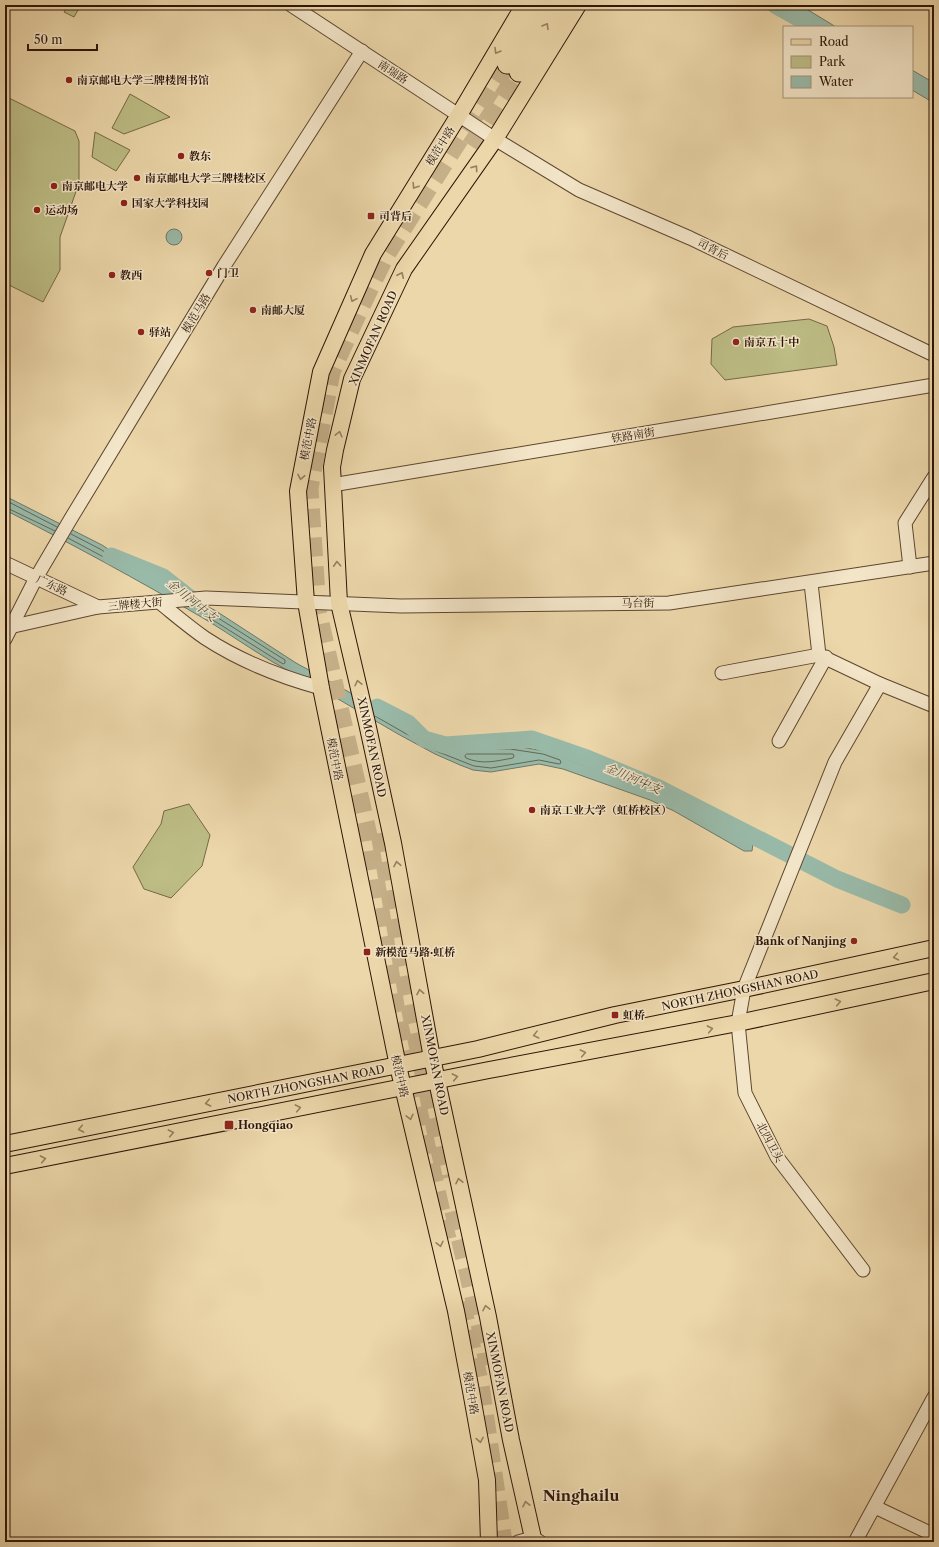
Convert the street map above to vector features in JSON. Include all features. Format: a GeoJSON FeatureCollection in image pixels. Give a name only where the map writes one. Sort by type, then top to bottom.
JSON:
{"type":"FeatureCollection","features":[{"type":"Feature","properties":{"kind":"highway"},"geometry":{"type":"LineString","coordinates":[[542,5],[513,68],[559,5]]}},
{"type":"Feature","properties":{"kind":"main road","name":"XINMOFAN ROAD"},"geometry":{"type":"LineString","coordinates":[[531,1541],[488,1317],[432,1058],[393,843],[339,603],[332,467],[352,379],[404,269],[495,139],[578,5]]}},
{"type":"Feature","properties":{"kind":"main road","name":"模范中路"},"geometry":{"type":"LineString","coordinates":[[489,1542],[487,1480],[456,1311],[398,1066],[321,688],[306,602],[298,490],[321,372],[373,254],[521,11]]}},
{"type":"Feature","properties":{"kind":"main road","name":"NORTH ZHONGSHAN ROAD"},"geometry":{"type":"LineString","coordinates":[[5,1144],[398,1066],[478,1049],[616,1015],[934,948]]}},
{"type":"Feature","properties":{"kind":"main road","name":"NORTH ZHONGSHAN ROAD"},"geometry":{"type":"LineString","coordinates":[[5,1166],[403,1087],[738,1023],[934,981]]}},
{"type":"Feature","properties":{"kind":"street","name":"南瑞路"},"geometry":{"type":"LineString","coordinates":[[291,5],[495,139]]}},
{"type":"Feature","properties":{"kind":"street","name":"模范马路"},"geometry":{"type":"LineString","coordinates":[[5,638],[8,627],[70,520],[224,266],[362,51]]}},
{"type":"Feature","properties":{"kind":"street","name":"司背后"},"geometry":{"type":"LineString","coordinates":[[495,139],[579,190],[690,238],[934,355]]}},
{"type":"Feature","properties":{"kind":"street","name":"铁路南街"},"geometry":{"type":"LineString","coordinates":[[332,485],[934,385]]}},
{"type":"Feature","properties":{"kind":"street"},"geometry":{"type":"LineString","coordinates":[[910,567],[905,523],[934,477]]}},
{"type":"Feature","properties":{"kind":"street","name":"广东路"},"geometry":{"type":"LineString","coordinates":[[5,563],[98,607]]}},
{"type":"Feature","properties":{"kind":"street","name":"马台街"},"geometry":{"type":"LineString","coordinates":[[339,603],[401,606],[669,603],[811,583],[934,563]]}},
{"type":"Feature","properties":{"kind":"street"},"geometry":{"type":"LineString","coordinates":[[780,741],[823,656],[811,583]]}},
{"type":"Feature","properties":{"kind":"street","name":"三牌楼大街"},"geometry":{"type":"LineString","coordinates":[[8,627],[98,607],[206,598],[339,603]]}},
{"type":"Feature","properties":{"kind":"street"},"geometry":{"type":"LineString","coordinates":[[158,602],[206,638],[236,656],[292,680],[321,688]]}},
{"type":"Feature","properties":{"kind":"street"},"geometry":{"type":"LineString","coordinates":[[722,674],[823,656],[880,684],[934,706]]}},
{"type":"Feature","properties":{"kind":"street","name":"北四卫头"},"geometry":{"type":"LineString","coordinates":[[863,1270],[776,1157],[745,1093],[738,1023],[744,989],[835,762],[880,684]]}},
{"type":"Feature","properties":{"kind":"street"},"geometry":{"type":"LineString","coordinates":[[855,1542],[934,1397]]}},
{"type":"Feature","properties":{"kind":"street"},"geometry":{"type":"LineString","coordinates":[[875,1507],[934,1535]]}},
{"type":"Feature","properties":{"kind":"green space"},"geometry":{"type":"Polygon","coordinates":[[[63,5],[81,5],[74,17],[64,12],[67,7],[63,5]]]}},
{"type":"Feature","properties":{"kind":"green space"},"geometry":{"type":"Polygon","coordinates":[[[130,94],[170,117],[124,134],[112,128],[130,94]]]}},
{"type":"Feature","properties":{"kind":"green space","name":"运动场"},"geometry":{"type":"Polygon","coordinates":[[[5,96],[75,131],[79,141],[79,183],[60,237],[60,270],[43,302],[5,283],[5,96]]]}},
{"type":"Feature","properties":{"kind":"green space"},"geometry":{"type":"Polygon","coordinates":[[[95,132],[130,150],[116,171],[92,157],[95,132]]]}},
{"type":"Feature","properties":{"kind":"green space"},"geometry":{"type":"Polygon","coordinates":[[[809,319],[827,326],[834,347],[837,365],[725,380],[711,364],[712,339],[733,327],[809,319]]]}},
{"type":"Feature","properties":{"kind":"green space"},"geometry":{"type":"Polygon","coordinates":[[[189,804],[210,835],[202,866],[171,898],[144,889],[133,867],[161,824],[164,811],[189,804]]]}},
{"type":"Feature","properties":{"kind":"water"},"geometry":{"type":"Polygon","coordinates":[[[777,5],[800,5],[834,26],[810,26],[777,5]]]}},
{"type":"Feature","properties":{"kind":"water"},"geometry":{"type":"Polygon","coordinates":[[[913,71],[934,83],[934,103],[913,91],[913,71]]]}},
{"type":"Feature","properties":{"kind":"water"},"geometry":{"type":"Polygon","coordinates":[[[171,229],[177,229],[182,234],[180,243],[177,245],[171,245],[166,240],[166,234],[171,229]]]}},
{"type":"Feature","properties":{"kind":"water"},"geometry":{"type":"Polygon","coordinates":[[[5,496],[102,545],[127,562],[216,611],[296,663],[433,738],[465,745],[510,745],[544,751],[643,786],[721,824],[753,843],[752,851],[744,851],[674,811],[650,800],[563,769],[539,764],[491,772],[473,770],[435,754],[273,662],[203,618],[154,590],[5,510],[5,496]]]}},
{"type":"Feature","properties":{"kind":"waterway"},"geometry":{"type":"LineString","coordinates":[[775,5],[812,26]]}},
{"type":"Feature","properties":{"kind":"waterway","name":"金川河中支"},"geometry":{"type":"LineString","coordinates":[[111,556],[163,577],[200,606]]}},
{"type":"Feature","properties":{"kind":"waterway","name":"金川河中支"},"geometry":{"type":"LineString","coordinates":[[377,707],[408,723],[424,739],[445,745],[532,739],[587,758],[659,788],[837,879],[902,905]]}},
{"type":"Feature","properties":{"kind":"tunnel"},"geometry":{"type":"LineString","coordinates":[[447,1239],[396,1012],[369,840],[317,610],[309,488],[331,372],[359,310],[385,256],[507,64]]}},
{"type":"Feature","properties":{"kind":"tunnel"},"geometry":{"type":"LineString","coordinates":[[471,146],[519,72]]}},
{"type":"Feature","properties":{"kind":"tunnel"},"geometry":{"type":"LineString","coordinates":[[380,833],[407,992],[446,1178]]}},
{"type":"Feature","properties":{"kind":"tunnel"},"geometry":{"type":"LineString","coordinates":[[454,1211],[485,1345],[488,1365]]}},
{"type":"Feature","properties":{"kind":"tunnel"},"geometry":{"type":"LineString","coordinates":[[461,1302],[480,1385],[503,1542]]}},
{"type":"Feature","properties":{"kind":"place","name":"南京邮电大学三牌楼图书馆"},"geometry":{"type":"Point","coordinates":[69,80]}},
{"type":"Feature","properties":{"kind":"place","name":"教东"},"geometry":{"type":"Point","coordinates":[181,156]}},
{"type":"Feature","properties":{"kind":"place","name":"南京邮电大学三牌楼校区"},"geometry":{"type":"Point","coordinates":[137,178]}},
{"type":"Feature","properties":{"kind":"place","name":"南京邮电大学"},"geometry":{"type":"Point","coordinates":[54,186]}},
{"type":"Feature","properties":{"kind":"place","name":"国家大学科技园"},"geometry":{"type":"Point","coordinates":[124,203]}},
{"type":"Feature","properties":{"kind":"place","name":"运动场"},"geometry":{"type":"Point","coordinates":[37,210]}},
{"type":"Feature","properties":{"kind":"place","name":"司背后"},"geometry":{"type":"Point","coordinates":[371,216]}},
{"type":"Feature","properties":{"kind":"place","name":"门卫"},"geometry":{"type":"Point","coordinates":[209,273]}},
{"type":"Feature","properties":{"kind":"place","name":"教西"},"geometry":{"type":"Point","coordinates":[112,275]}},
{"type":"Feature","properties":{"kind":"place","name":"南邮大厦"},"geometry":{"type":"Point","coordinates":[253,310]}},
{"type":"Feature","properties":{"kind":"place","name":"驿站"},"geometry":{"type":"Point","coordinates":[141,332]}},
{"type":"Feature","properties":{"kind":"place","name":"南京五十中"},"geometry":{"type":"Point","coordinates":[736,342]}},
{"type":"Feature","properties":{"kind":"place","name":"南京工业大学（虹桥校区）"},"geometry":{"type":"Point","coordinates":[532,810]}},
{"type":"Feature","properties":{"kind":"place","name":"Bank of Nanjing"},"geometry":{"type":"Point","coordinates":[854,941]}},
{"type":"Feature","properties":{"kind":"place","name":"新模范马路·虹桥"},"geometry":{"type":"Point","coordinates":[367,952]}},
{"type":"Feature","properties":{"kind":"place","name":"虹桥"},"geometry":{"type":"Point","coordinates":[615,1015]}},
{"type":"Feature","properties":{"kind":"place","name":"Hongqiao"},"geometry":{"type":"Point","coordinates":[229,1125]}},
{"type":"Feature","properties":{"kind":"district","name":"Ninghailu"},"geometry":{"type":"Point","coordinates":[581,1495]}}]}
